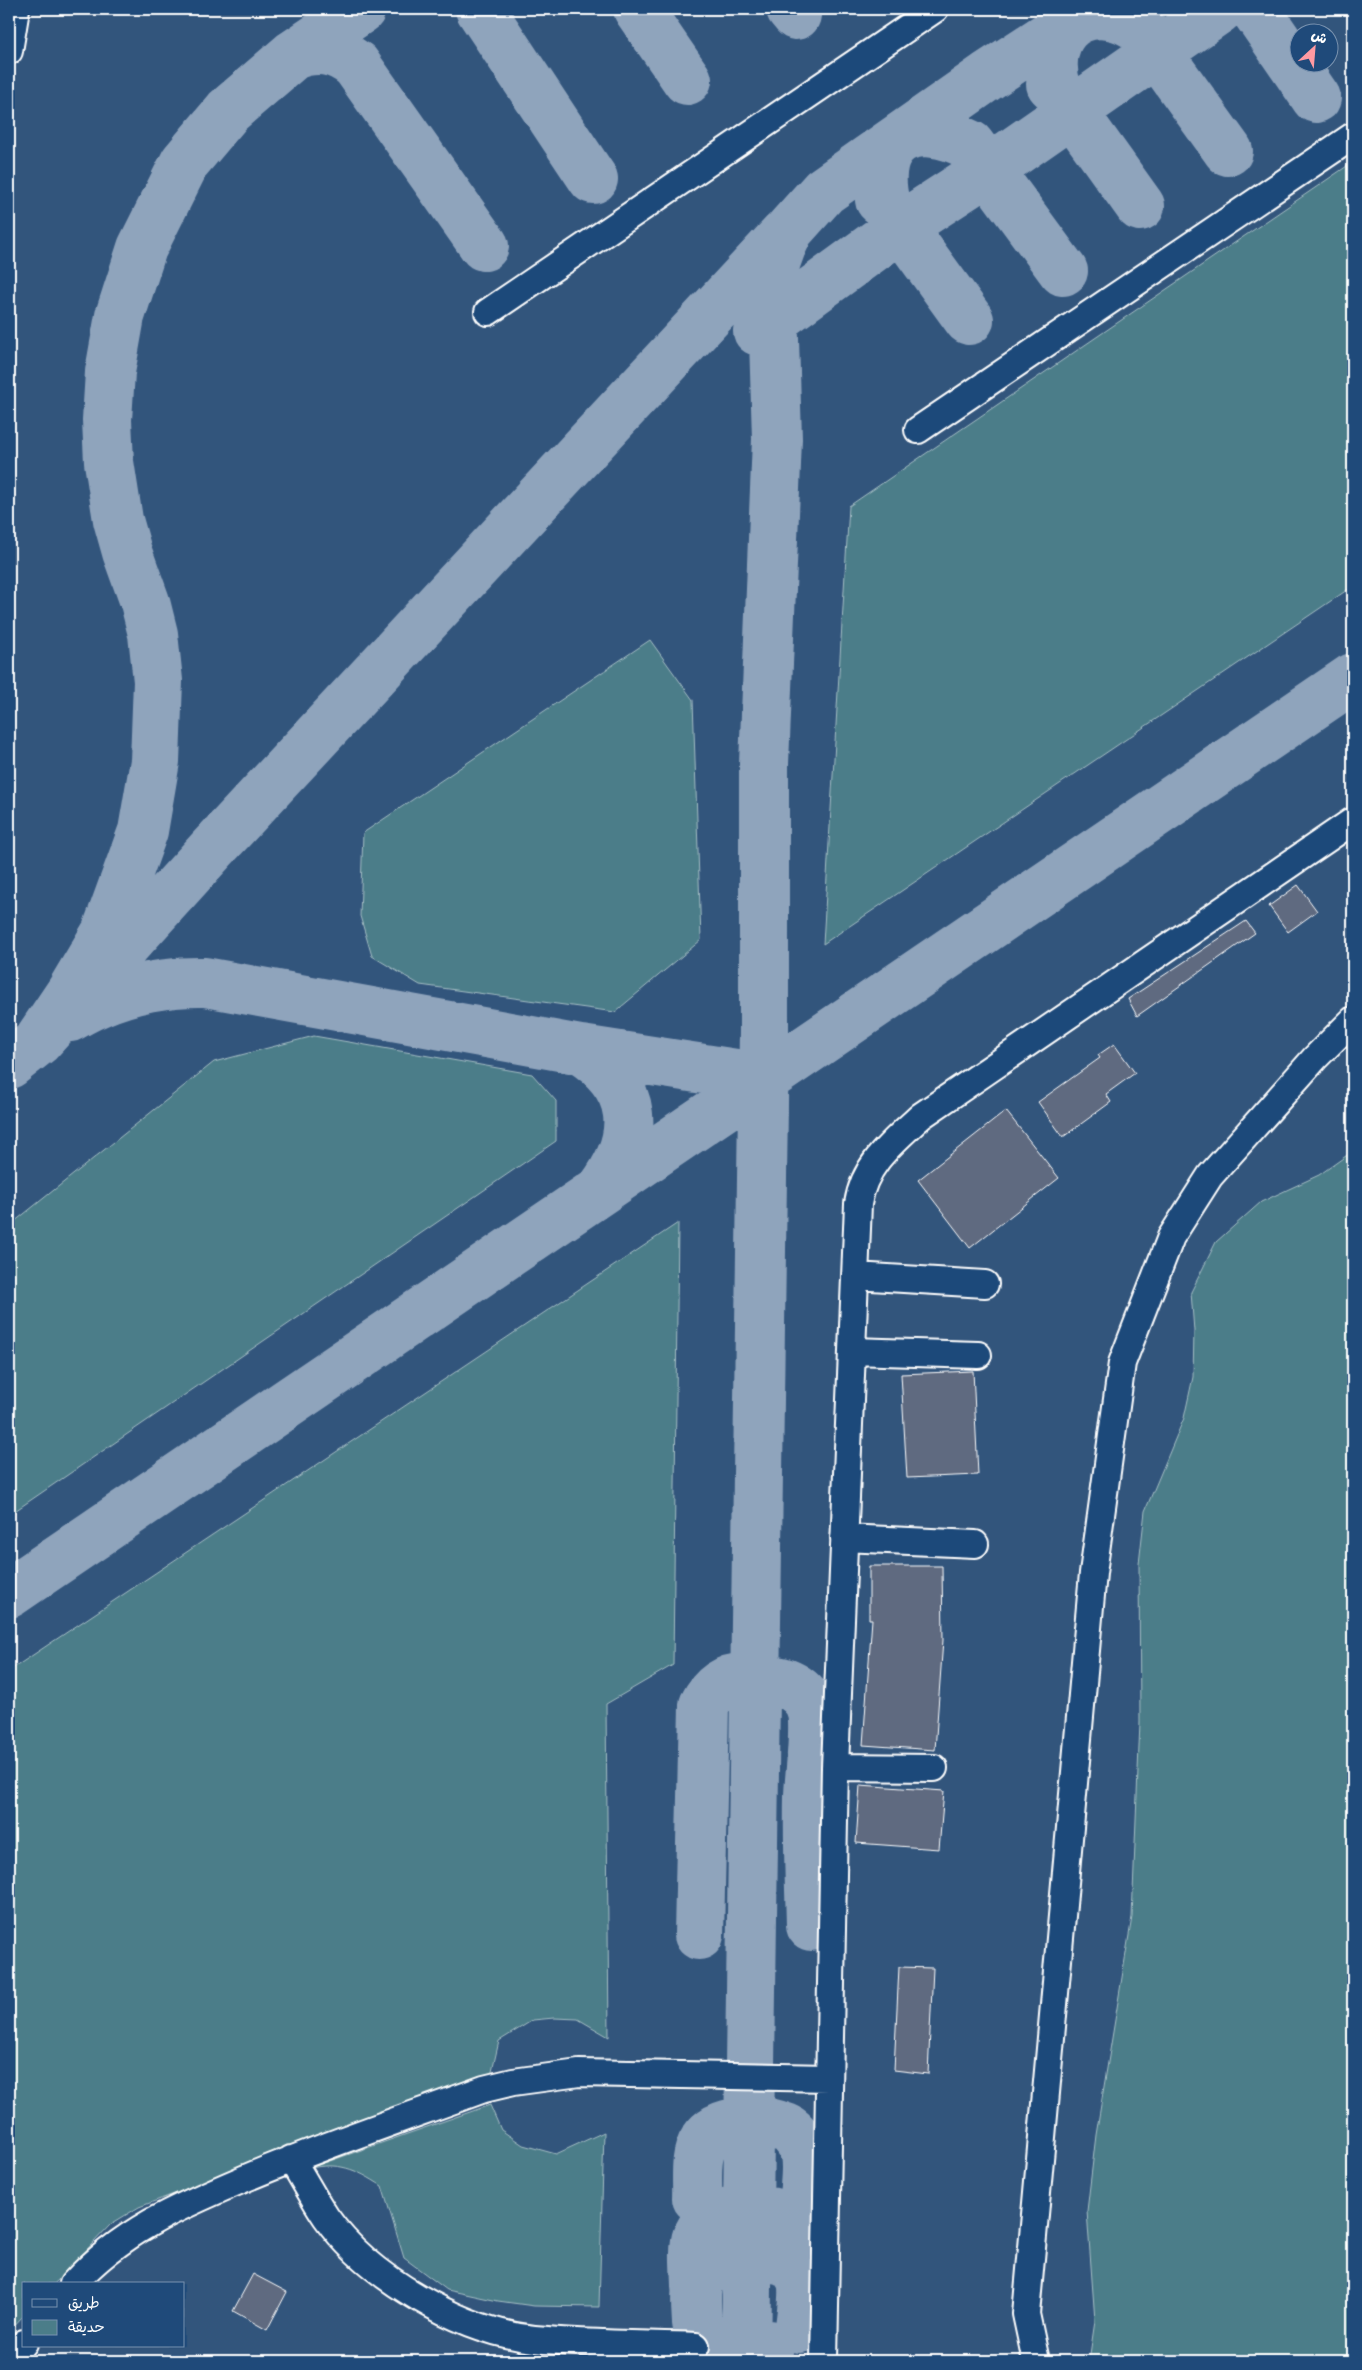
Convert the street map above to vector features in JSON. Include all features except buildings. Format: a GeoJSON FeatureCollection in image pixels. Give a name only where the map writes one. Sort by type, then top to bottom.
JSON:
{"type":"FeatureCollection","features":[{"type":"Feature","properties":{"kind":"lane"},"geometry":{"type":"LineString","coordinates":[[488,312],[935,9]]}},
{"type":"Feature","properties":{"kind":"lane"},"geometry":{"type":"LineString","coordinates":[[918,430],[1353,136]]}},
{"type":"Feature","properties":{"kind":"lane"},"geometry":{"type":"LineString","coordinates":[[824,2361],[835,1767],[858,1204],[865,1176],[882,1152],[921,1116],[1353,821]]}},
{"type":"Feature","properties":{"kind":"lane"},"geometry":{"type":"LineString","coordinates":[[1036,2361],[1026,2314],[1093,1573],[1122,1363],[1171,1237],[1210,1176],[1315,1058],[1353,1020]]}},
{"type":"Feature","properties":{"kind":"lane"},"geometry":{"type":"LineString","coordinates":[[855,1276],[985,1284]]}},
{"type":"Feature","properties":{"kind":"lane"},"geometry":{"type":"LineString","coordinates":[[852,1351],[978,1355]]}},
{"type":"Feature","properties":{"kind":"lane"},"geometry":{"type":"LineString","coordinates":[[844,1538],[975,1544]]}},
{"type":"Feature","properties":{"kind":"lane"},"geometry":{"type":"LineString","coordinates":[[835,1767],[934,1768]]}},
{"type":"Feature","properties":{"kind":"lane"},"geometry":{"type":"LineString","coordinates":[[75,2282],[88,2267],[116,2243],[147,2223],[180,2206],[291,2159],[484,2089],[546,2076],[579,2073],[828,2078]]}},
{"type":"Feature","properties":{"kind":"lane"},"geometry":{"type":"LineString","coordinates":[[291,2159],[327,2218],[345,2239],[385,2276],[439,2308],[469,2322],[532,2339],[696,2346]]}},
{"type":"Feature","properties":{"kind":"lane"},"geometry":{"type":"LineString","coordinates":[[9,2361],[22,2345]]}},
{"type":"Feature","properties":{"kind":"shaded area"},"geometry":{"type":"Polygon","coordinates":[[[9,9],[1353,9],[1353,2361],[9,2361],[9,9]]]}},
{"type":"Feature","properties":{"kind":"green space"},"geometry":{"type":"Polygon","coordinates":[[[1353,162],[1353,586],[823,944],[849,506],[1353,162]]]}},
{"type":"Feature","properties":{"kind":"green space"},"geometry":{"type":"Polygon","coordinates":[[[650,640],[693,700],[701,940],[615,1012],[420,985],[372,956],[360,916],[363,833],[650,640]]]}},
{"type":"Feature","properties":{"kind":"green space"},"geometry":{"type":"Polygon","coordinates":[[[314,1036],[532,1074],[556,1101],[556,1141],[9,1515],[9,1226],[214,1062],[314,1036]]]}},
{"type":"Feature","properties":{"kind":"green space"},"geometry":{"type":"Polygon","coordinates":[[[1353,1151],[1353,2361],[1089,2361],[1095,2321],[1087,2211],[1096,2135],[1132,1917],[1140,1722],[1139,1564],[1145,1511],[1184,1418],[1193,1377],[1194,1331],[1191,1292],[1216,1242],[1261,1202],[1319,1175],[1353,1151]]]}},
{"type":"Feature","properties":{"kind":"green space"},"geometry":{"type":"Polygon","coordinates":[[[678,1223],[673,1665],[606,1704],[609,2037],[578,2019],[554,2018],[533,2020],[499,2041],[491,2076],[139,2207],[111,2224],[56,2282],[22,2282],[22,2317],[9,2331],[9,1671],[678,1223]]]}},
{"type":"Feature","properties":{"kind":"green space"},"geometry":{"type":"Polygon","coordinates":[[[490,2105],[501,2130],[523,2145],[556,2154],[604,2132],[599,2307],[534,2306],[498,2301],[447,2290],[404,2258],[382,2186],[364,2175],[346,2168],[328,2166],[307,2169],[490,2105]]]}},
{"type":"Feature","properties":{"kind":"taxiway"},"geometry":{"type":"LineString","coordinates":[[38,1041],[71,992],[106,933],[143,831],[155,761],[158,681],[153,634],[145,602],[118,520],[109,462],[107,420],[110,372],[120,316],[142,248],[185,162],[228,111],[293,55],[361,9]]}},
{"type":"Feature","properties":{"kind":"taxiway"},"geometry":{"type":"LineString","coordinates":[[480,9],[593,179]]}},
{"type":"Feature","properties":{"kind":"taxiway"},"geometry":{"type":"LineString","coordinates":[[638,9],[687,80]]}},
{"type":"Feature","properties":{"kind":"taxiway"},"geometry":{"type":"LineString","coordinates":[[791,9],[796,15]]}},
{"type":"Feature","properties":{"kind":"taxiway"},"geometry":{"type":"LineString","coordinates":[[746,2361],[764,1030],[764,764],[777,439],[772,272],[789,230],[824,191],[988,76],[1090,9]]}},
{"type":"Feature","properties":{"kind":"taxiway"},"geometry":{"type":"LineString","coordinates":[[758,331],[902,226],[988,170],[1219,9]]}},
{"type":"Feature","properties":{"kind":"taxiway"},"geometry":{"type":"LineString","coordinates":[[1255,9],[1316,98]]}},
{"type":"Feature","properties":{"kind":"taxiway"},"geometry":{"type":"LineString","coordinates":[[1057,90],[1053,72],[1053,56],[1057,41],[1065,29],[1076,20],[1089,15],[1106,15],[1124,19],[1139,27],[1146,34],[1156,51],[1228,151]]}},
{"type":"Feature","properties":{"kind":"taxiway"},"geometry":{"type":"LineString","coordinates":[[293,55],[318,50],[333,52],[356,65],[484,246]]}},
{"type":"Feature","properties":{"kind":"taxiway"},"geometry":{"type":"LineString","coordinates":[[1051,84],[1140,206]]}},
{"type":"Feature","properties":{"kind":"taxiway"},"geometry":{"type":"LineString","coordinates":[[885,204],[882,181],[884,162],[890,148],[901,138],[914,133],[950,136],[970,145],[1063,271]]}},
{"type":"Feature","properties":{"kind":"taxiway"},"geometry":{"type":"LineString","coordinates":[[880,200],[885,204],[969,320]]}},
{"type":"Feature","properties":{"kind":"taxiway"},"geometry":{"type":"LineString","coordinates":[[9,1064],[38,1041],[213,848],[784,235]]}},
{"type":"Feature","properties":{"kind":"taxiway"},"geometry":{"type":"LineString","coordinates":[[9,1593],[1353,678]]}},
{"type":"Feature","properties":{"kind":"taxiway"},"geometry":{"type":"LineString","coordinates":[[70,1017],[102,1001],[135,990],[152,986],[205,982],[581,1050],[762,1078]]}},
{"type":"Feature","properties":{"kind":"taxiway"},"geometry":{"type":"LineString","coordinates":[[581,1050],[600,1064],[614,1080],[623,1096],[628,1114],[628,1131],[623,1150],[615,1169],[602,1189]]}},
{"type":"Feature","properties":{"kind":"taxiway"},"geometry":{"type":"LineString","coordinates":[[699,1935],[704,1705],[711,1693],[720,1685],[738,1678],[771,1680],[787,1684],[801,1693],[811,1708],[813,1732],[809,1787],[811,1926]]}},
{"type":"Feature","properties":{"kind":"taxiway"},"geometry":{"type":"LineString","coordinates":[[697,2198],[697,2169],[699,2154],[704,2141],[711,2133],[720,2128],[742,2122],[766,2123],[786,2128],[799,2140],[806,2162],[804,2198]]}},
{"type":"Feature","properties":{"kind":"taxiway"},"geometry":{"type":"LineString","coordinates":[[696,2287],[695,2254],[697,2237],[707,2221],[728,2212],[742,2210],[770,2212],[783,2216],[793,2222],[800,2230],[804,2248],[802,2280]]}},
{"type":"Feature","properties":{"kind":"taxiway"},"geometry":{"type":"LineString","coordinates":[[697,2323],[696,2291],[705,2268],[718,2258],[750,2255],[783,2260],[790,2263],[796,2270],[801,2278],[803,2288],[800,2328]]}},
{"type":"Feature","properties":{"kind":"taxiway"},"geometry":{"type":"LineString","coordinates":[[703,2361],[709,2354],[724,2346],[733,2344],[770,2345]]}}]}
